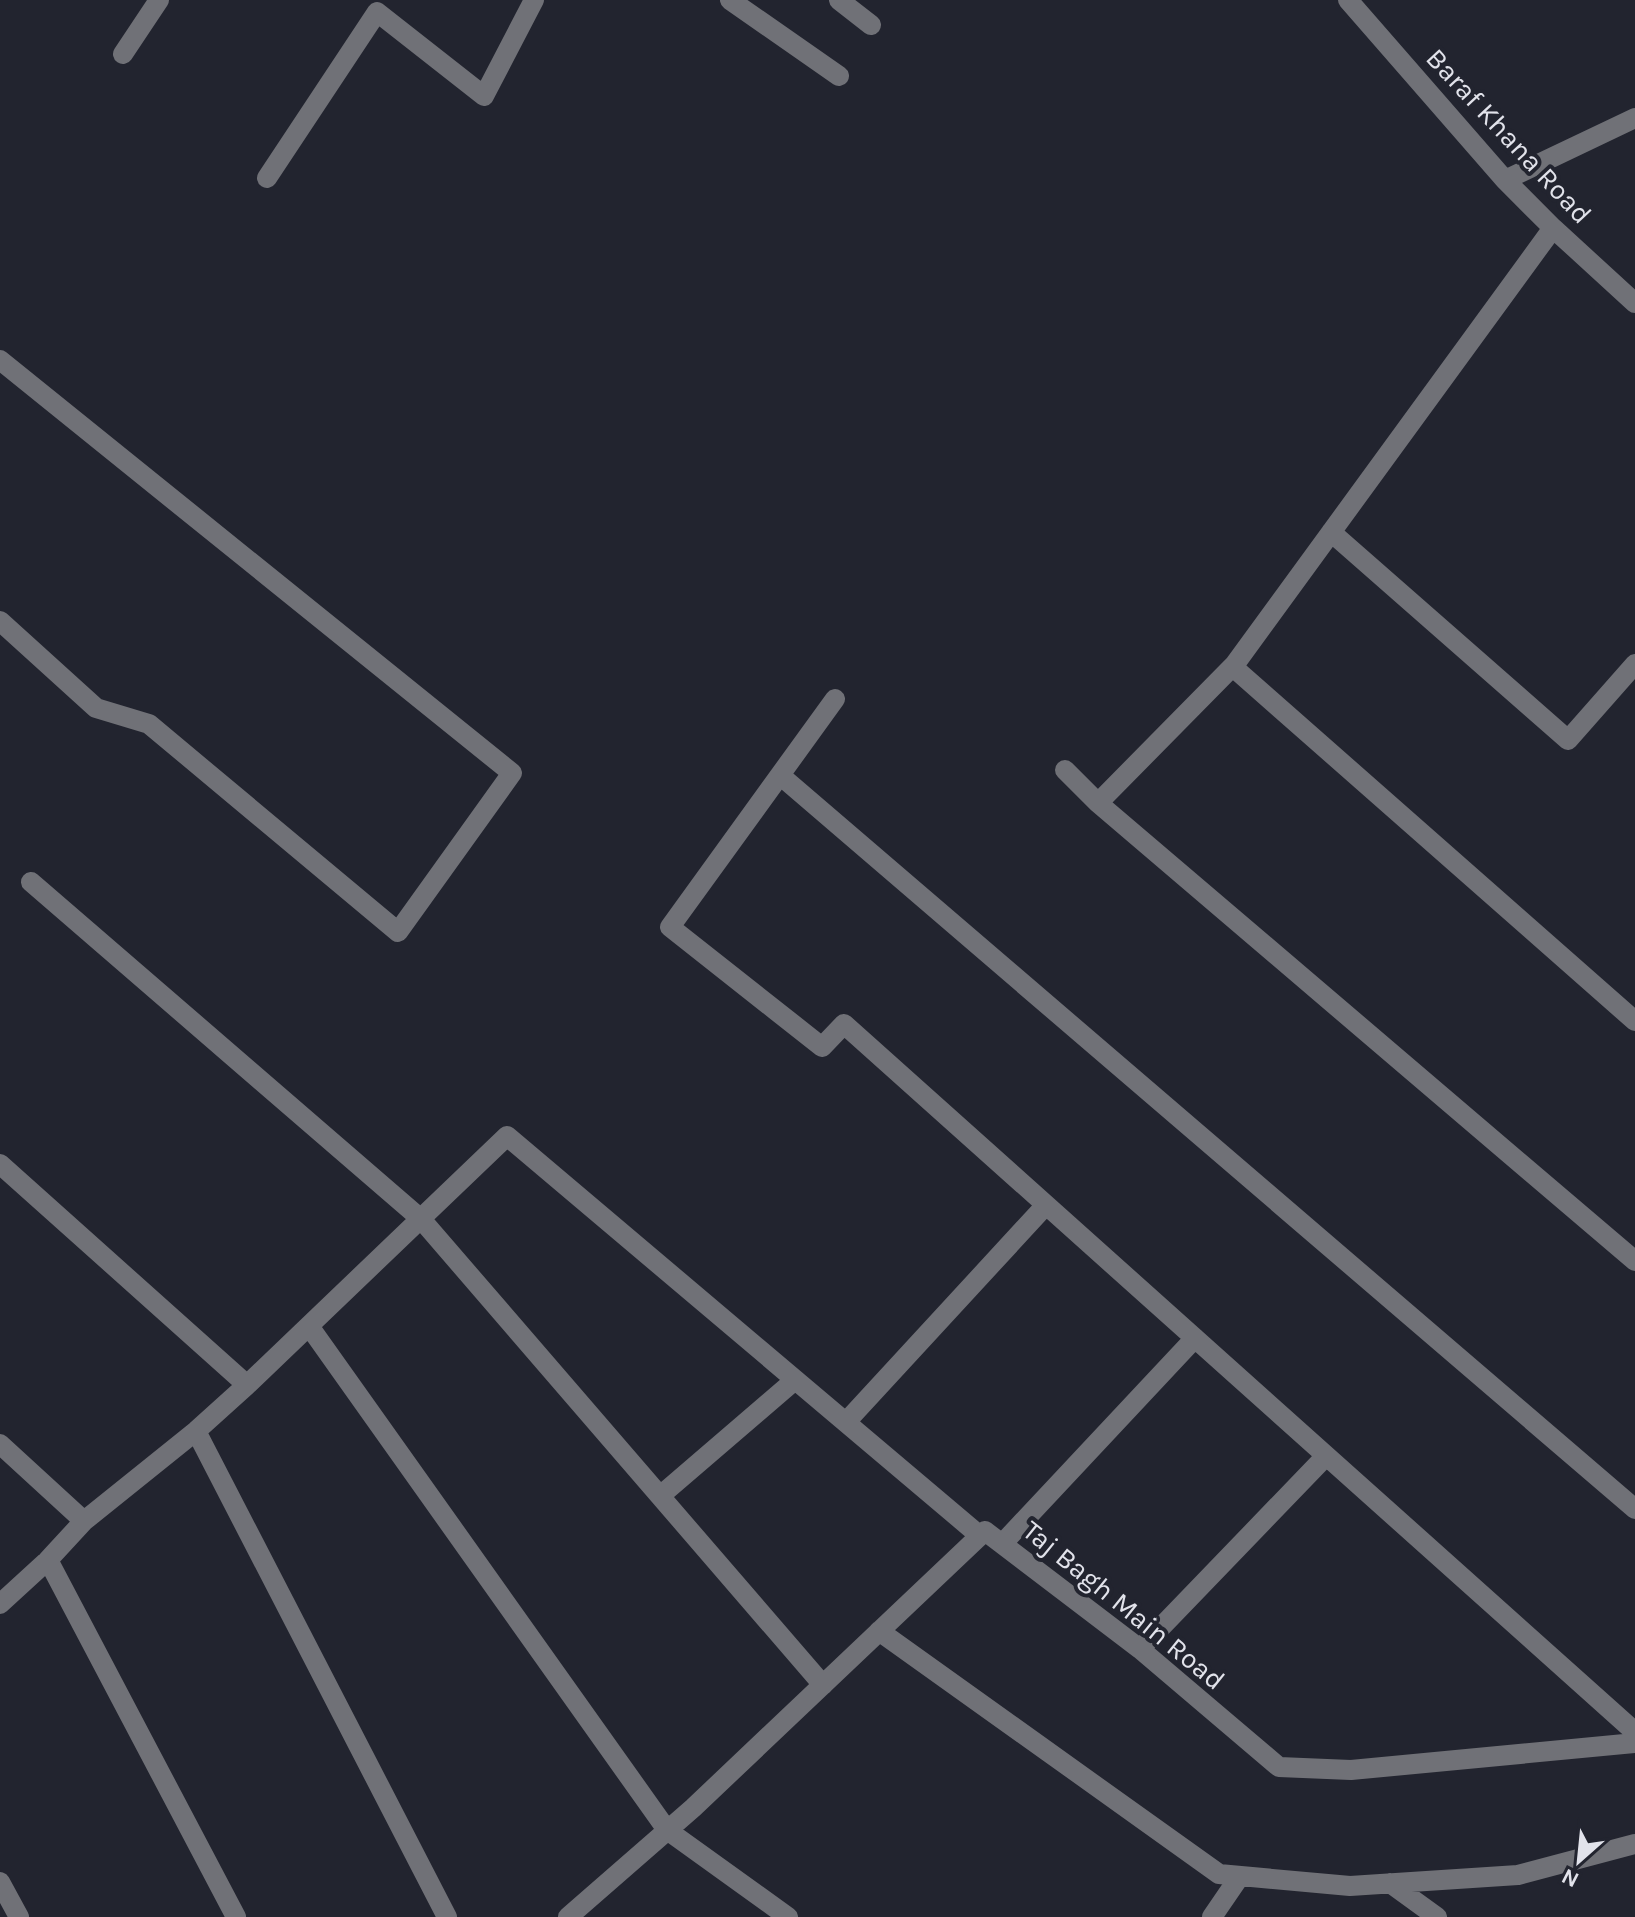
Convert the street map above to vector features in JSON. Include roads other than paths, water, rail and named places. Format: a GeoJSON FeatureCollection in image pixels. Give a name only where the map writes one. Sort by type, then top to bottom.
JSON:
{"type":"FeatureCollection","features":[{"type":"Feature","properties":{"kind":"street"},"geometry":{"type":"LineString","coordinates":[[123,54],[159,0]]}},
{"type":"Feature","properties":{"kind":"street"},"geometry":{"type":"LineString","coordinates":[[267,178],[377,12],[484,96],[534,0]]}},
{"type":"Feature","properties":{"kind":"street"},"geometry":{"type":"LineString","coordinates":[[730,0],[839,76]]}},
{"type":"Feature","properties":{"kind":"street"},"geometry":{"type":"LineString","coordinates":[[839,0],[871,25]]}},
{"type":"Feature","properties":{"kind":"street","name":"Baraf Khana Road"},"geometry":{"type":"LineString","coordinates":[[1353,2],[1505,180],[1635,303]]}},
{"type":"Feature","properties":{"kind":"street"},"geometry":{"type":"LineString","coordinates":[[1505,180],[1635,118]]}},
{"type":"Feature","properties":{"kind":"street"},"geometry":{"type":"LineString","coordinates":[[1098,803],[1233,667],[1553,228]]}},
{"type":"Feature","properties":{"kind":"street"},"geometry":{"type":"LineString","coordinates":[[0,360],[512,773],[398,932],[149,724],[96,708],[0,621]]}},
{"type":"Feature","properties":{"kind":"street"},"geometry":{"type":"LineString","coordinates":[[1331,532],[1568,740],[1635,664]]}},
{"type":"Feature","properties":{"kind":"street"},"geometry":{"type":"LineString","coordinates":[[1233,667],[1635,1021]]}},
{"type":"Feature","properties":{"kind":"street"},"geometry":{"type":"LineString","coordinates":[[835,699],[670,927],[822,1047],[844,1024],[1635,1732]]}},
{"type":"Feature","properties":{"kind":"street"},"geometry":{"type":"LineString","coordinates":[[1065,770],[1098,803],[1635,1261]]}},
{"type":"Feature","properties":{"kind":"street"},"geometry":{"type":"LineString","coordinates":[[781,776],[1635,1509]]}},
{"type":"Feature","properties":{"kind":"street"},"geometry":{"type":"LineString","coordinates":[[31,882],[421,1219],[823,1685]]}},
{"type":"Feature","properties":{"kind":"street"},"geometry":{"type":"LineString","coordinates":[[0,1604],[48,1560],[84,1521],[196,1431],[247,1385],[507,1136],[979,1535]]}},
{"type":"Feature","properties":{"kind":"street"},"geometry":{"type":"LineString","coordinates":[[0,1164],[247,1385]]}},
{"type":"Feature","properties":{"kind":"street"},"geometry":{"type":"LineString","coordinates":[[846,1422],[1046,1205]]}},
{"type":"Feature","properties":{"kind":"street"},"geometry":{"type":"LineString","coordinates":[[309,1326],[667,1830],[788,1917]]}},
{"type":"Feature","properties":{"kind":"street"},"geometry":{"type":"LineString","coordinates":[[1002,1544],[1195,1338]]}},
{"type":"Feature","properties":{"kind":"street"},"geometry":{"type":"LineString","coordinates":[[660,1496],[795,1380]]}},
{"type":"Feature","properties":{"kind":"street"},"geometry":{"type":"LineString","coordinates":[[196,1431],[447,1917]]}},
{"type":"Feature","properties":{"kind":"street"},"geometry":{"type":"LineString","coordinates":[[0,1444],[84,1521]]}},
{"type":"Feature","properties":{"kind":"street"},"geometry":{"type":"LineString","coordinates":[[1140,1649],[1326,1456]]}},
{"type":"Feature","properties":{"kind":"street","name":"Taj Bagh Main Road"},"geometry":{"type":"LineString","coordinates":[[568,1917],[667,1830],[985,1531],[1140,1649],[1279,1767],[1351,1770],[1635,1743]]}},
{"type":"Feature","properties":{"kind":"street"},"geometry":{"type":"LineString","coordinates":[[48,1560],[236,1917]]}},
{"type":"Feature","properties":{"kind":"street"},"geometry":{"type":"LineString","coordinates":[[879,1631],[1219,1874],[1350,1886],[1518,1875],[1635,1844]]}},
{"type":"Feature","properties":{"kind":"street"},"geometry":{"type":"LineString","coordinates":[[1212,1917],[1240,1876]]}},
{"type":"Feature","properties":{"kind":"street"},"geometry":{"type":"LineString","coordinates":[[0,1882],[19,1917]]}},
{"type":"Feature","properties":{"kind":"street"},"geometry":{"type":"LineString","coordinates":[[1390,1883],[1437,1917]]}}]}
